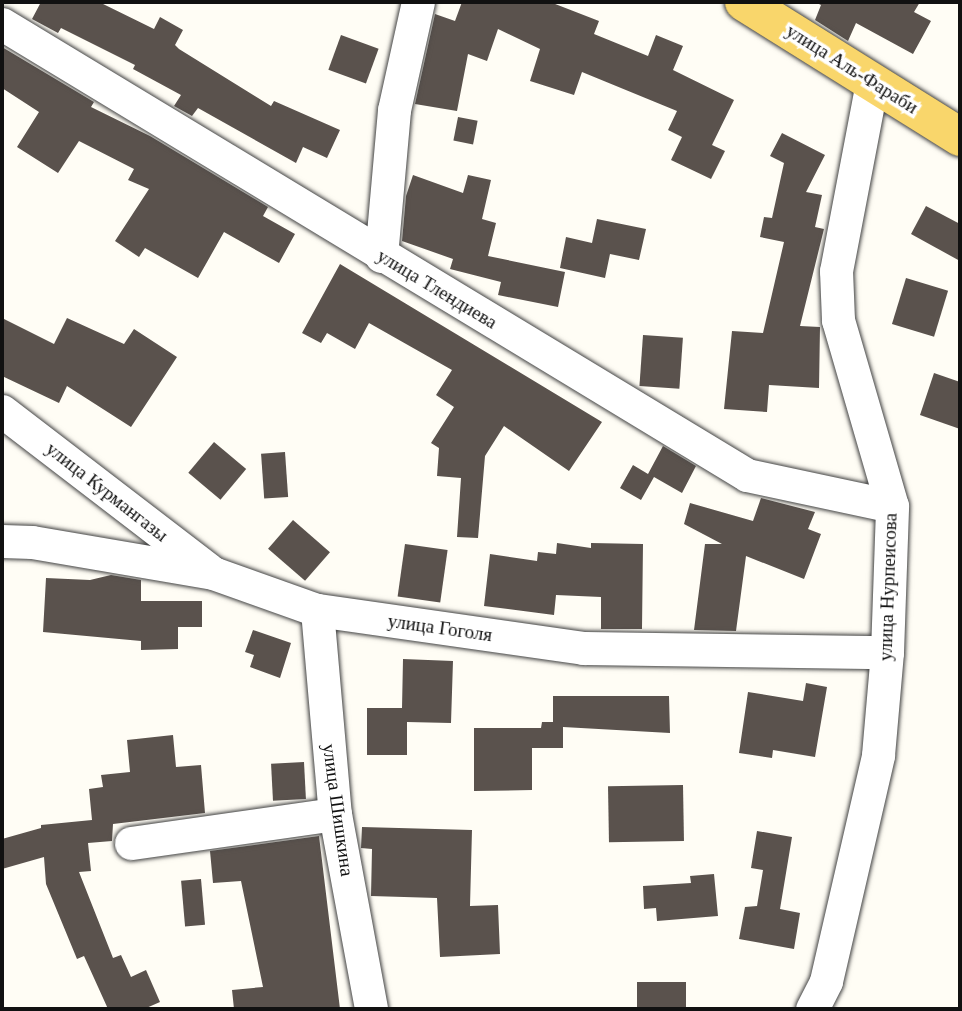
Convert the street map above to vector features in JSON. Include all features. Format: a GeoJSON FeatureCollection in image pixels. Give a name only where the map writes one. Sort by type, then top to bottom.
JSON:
{"type":"FeatureCollection","features":[{"type":"Feature","properties":{"kind":"main road","name":"улица Аль-Фараби"},"geometry":{"type":"LineString","coordinates":[[744,2],[960,137]]}},
{"type":"Feature","properties":{"kind":"street"},"geometry":{"type":"LineString","coordinates":[[381,256],[394,110],[418,2]]}},
{"type":"Feature","properties":{"kind":"street","name":"улица Тлендиева"},"geometry":{"type":"LineString","coordinates":[[2,24],[381,256],[747,475],[892,506]]}},
{"type":"Feature","properties":{"kind":"street","name":"улица Нурпеисова"},"geometry":{"type":"LineString","coordinates":[[811,1009],[825,981],[878,755],[887,652],[892,506],[838,320],[836,271],[872,82]]}},
{"type":"Feature","properties":{"kind":"street","name":"улица Курмангазы"},"geometry":{"type":"LineString","coordinates":[[2,411],[213,573]]}},
{"type":"Feature","properties":{"kind":"street","name":"улица Гоголя"},"geometry":{"type":"LineString","coordinates":[[2,541],[32,542],[213,573],[317,610],[583,648],[887,652]]}},
{"type":"Feature","properties":{"kind":"street","name":"улица Шишкина"},"geometry":{"type":"LineString","coordinates":[[317,610],[335,814],[371,1009]]}},
{"type":"Feature","properties":{"kind":"street"},"geometry":{"type":"LineString","coordinates":[[131,843],[335,814]]}},
{"type":"Feature","properties":{"kind":"building"},"geometry":{"type":"Polygon","coordinates":[[[41,2],[99,2],[154,29],[160,17],[183,30],[175,45],[179,49],[271,106],[274,101],[340,130],[327,158],[303,147],[296,163],[198,108],[192,116],[174,106],[181,95],[133,69],[135,65],[61,28],[58,33],[32,19],[41,2]]]}},
{"type":"Feature","properties":{"kind":"building"},"geometry":{"type":"Polygon","coordinates":[[[462,2],[550,2],[599,21],[594,34],[648,56],[656,35],[683,46],[673,70],[734,100],[712,145],[725,151],[711,179],[671,160],[682,137],[668,130],[677,111],[582,72],[574,95],[530,81],[540,49],[498,29],[487,61],[468,54],[457,111],[415,104],[435,14],[455,21],[462,2]]]}},
{"type":"Feature","properties":{"kind":"building"},"geometry":{"type":"Polygon","coordinates":[[[815,2],[920,2],[914,12],[931,21],[913,54],[856,23],[848,41],[815,20],[821,5],[815,2]]]}},
{"type":"Feature","properties":{"kind":"building"},"geometry":{"type":"Polygon","coordinates":[[[341,35],[379,49],[366,83],[328,70],[341,35]]]}},
{"type":"Feature","properties":{"kind":"building"},"geometry":{"type":"Polygon","coordinates":[[[2,47],[94,102],[91,107],[150,136],[268,207],[263,216],[295,234],[279,263],[224,232],[198,278],[145,248],[139,257],[115,241],[149,189],[128,180],[134,169],[79,141],[58,173],[17,147],[39,112],[2,88],[2,47]]]}},
{"type":"Feature","properties":{"kind":"building"},"geometry":{"type":"Polygon","coordinates":[[[458,117],[478,121],[473,144],[453,141],[458,117]]]}},
{"type":"Feature","properties":{"kind":"building"},"geometry":{"type":"Polygon","coordinates":[[[782,133],[825,155],[806,192],[822,195],[815,227],[824,229],[800,326],[820,327],[819,388],[769,385],[767,412],[724,409],[732,331],[763,333],[784,242],[760,237],[764,217],[772,218],[784,163],[770,156],[782,133]]]}},
{"type":"Feature","properties":{"kind":"building"},"geometry":{"type":"Polygon","coordinates":[[[413,175],[463,193],[468,175],[491,180],[482,219],[496,223],[488,256],[565,272],[558,307],[498,295],[501,282],[450,269],[453,259],[402,241],[406,196],[413,175]]]}},
{"type":"Feature","properties":{"kind":"building"},"geometry":{"type":"Polygon","coordinates":[[[926,206],[960,224],[960,261],[911,234],[926,206]]]}},
{"type":"Feature","properties":{"kind":"building"},"geometry":{"type":"Polygon","coordinates":[[[597,219],[646,229],[639,260],[610,254],[605,278],[560,268],[566,237],[592,243],[597,219]]]}},
{"type":"Feature","properties":{"kind":"building"},"geometry":{"type":"Polygon","coordinates":[[[340,264],[602,422],[569,471],[504,426],[485,456],[478,538],[457,537],[461,478],[437,476],[439,448],[431,443],[454,407],[436,395],[452,370],[369,323],[355,349],[327,333],[321,343],[302,333],[340,264]]]}},
{"type":"Feature","properties":{"kind":"building"},"geometry":{"type":"Polygon","coordinates":[[[906,278],[948,291],[934,337],[892,324],[906,278]]]}},
{"type":"Feature","properties":{"kind":"building"},"geometry":{"type":"Polygon","coordinates":[[[2,318],[54,344],[67,318],[124,344],[134,329],[177,357],[131,427],[67,386],[59,403],[2,376],[2,318]]]}},
{"type":"Feature","properties":{"kind":"building"},"geometry":{"type":"Polygon","coordinates":[[[643,335],[683,338],[679,389],[639,386],[643,335]]]}},
{"type":"Feature","properties":{"kind":"building"},"geometry":{"type":"Polygon","coordinates":[[[934,373],[960,382],[960,429],[920,415],[934,373]]]}},
{"type":"Feature","properties":{"kind":"building"},"geometry":{"type":"Polygon","coordinates":[[[214,442],[246,469],[220,500],[188,473],[214,442]]]}},
{"type":"Feature","properties":{"kind":"building"},"geometry":{"type":"Polygon","coordinates":[[[663,446],[696,466],[682,493],[654,477],[641,500],[620,488],[633,465],[648,474],[663,446]]]}},
{"type":"Feature","properties":{"kind":"building"},"geometry":{"type":"Polygon","coordinates":[[[285,452],[288,497],[264,499],[261,454],[285,452]]]}},
{"type":"Feature","properties":{"kind":"building"},"geometry":{"type":"Polygon","coordinates":[[[761,498],[815,512],[808,529],[821,534],[804,579],[746,556],[736,631],[694,630],[705,544],[722,544],[684,524],[690,503],[753,521],[761,498]]]}},
{"type":"Feature","properties":{"kind":"building"},"geometry":{"type":"Polygon","coordinates":[[[293,520],[330,552],[305,581],[268,549],[293,520]]]}},
{"type":"Feature","properties":{"kind":"building"},"geometry":{"type":"Polygon","coordinates":[[[557,543],[591,548],[591,543],[643,544],[642,629],[601,629],[601,597],[556,595],[554,615],[484,606],[490,554],[537,561],[538,552],[556,554],[557,543]]]}},
{"type":"Feature","properties":{"kind":"building"},"geometry":{"type":"Polygon","coordinates":[[[405,544],[448,550],[440,602],[398,596],[405,544]]]}},
{"type":"Feature","properties":{"kind":"building"},"geometry":{"type":"Polygon","coordinates":[[[111,575],[141,580],[141,601],[202,601],[202,627],[178,627],[178,649],[141,650],[141,641],[43,632],[46,578],[90,580],[111,575]]]}},
{"type":"Feature","properties":{"kind":"building"},"geometry":{"type":"Polygon","coordinates":[[[253,630],[291,643],[280,678],[250,667],[254,655],[245,652],[253,630]]]}},
{"type":"Feature","properties":{"kind":"building"},"geometry":{"type":"Polygon","coordinates":[[[403,659],[453,661],[451,723],[407,722],[407,755],[367,755],[367,708],[402,708],[403,659]]]}},
{"type":"Feature","properties":{"kind":"building"},"geometry":{"type":"Polygon","coordinates":[[[806,683],[827,687],[815,757],[773,750],[772,758],[739,753],[748,692],[803,701],[806,683]]]}},
{"type":"Feature","properties":{"kind":"building"},"geometry":{"type":"Polygon","coordinates":[[[553,696],[669,696],[670,733],[563,727],[563,748],[532,748],[532,790],[474,791],[474,728],[541,728],[542,722],[553,722],[553,696]]]}},
{"type":"Feature","properties":{"kind":"building"},"geometry":{"type":"Polygon","coordinates":[[[173,735],[176,767],[201,765],[205,813],[113,824],[112,841],[88,843],[91,871],[79,872],[113,958],[121,955],[131,977],[146,970],[160,1002],[144,1009],[108,1009],[84,956],[77,959],[46,884],[44,857],[2,869],[2,839],[41,828],[41,825],[92,820],[89,789],[103,787],[101,775],[130,772],[127,740],[173,735]]]}},
{"type":"Feature","properties":{"kind":"building"},"geometry":{"type":"Polygon","coordinates":[[[304,762],[306,799],[273,801],[271,764],[304,762]]]}},
{"type":"Feature","properties":{"kind":"building"},"geometry":{"type":"Polygon","coordinates":[[[683,785],[684,841],[609,842],[608,786],[683,785]]]}},
{"type":"Feature","properties":{"kind":"building"},"geometry":{"type":"Polygon","coordinates":[[[362,827],[472,830],[470,906],[498,905],[500,954],[440,957],[437,898],[371,896],[372,849],[361,848],[362,827]]]}},
{"type":"Feature","properties":{"kind":"building"},"geometry":{"type":"Polygon","coordinates":[[[757,831],[792,837],[780,909],[800,913],[794,949],[739,939],[745,907],[757,906],[763,870],[751,868],[757,831]]]}},
{"type":"Feature","properties":{"kind":"building"},"geometry":{"type":"Polygon","coordinates":[[[319,836],[340,1009],[234,1009],[232,990],[263,987],[241,881],[213,883],[210,851],[319,836]]]}},
{"type":"Feature","properties":{"kind":"building"},"geometry":{"type":"Polygon","coordinates":[[[714,874],[718,916],[657,921],[656,908],[644,909],[643,886],[691,883],[690,876],[714,874]]]}},
{"type":"Feature","properties":{"kind":"building"},"geometry":{"type":"Polygon","coordinates":[[[201,879],[205,925],[185,927],[181,881],[201,879]]]}},
{"type":"Feature","properties":{"kind":"building"},"geometry":{"type":"Polygon","coordinates":[[[637,982],[686,982],[686,1009],[637,1009],[637,982]]]}}]}
